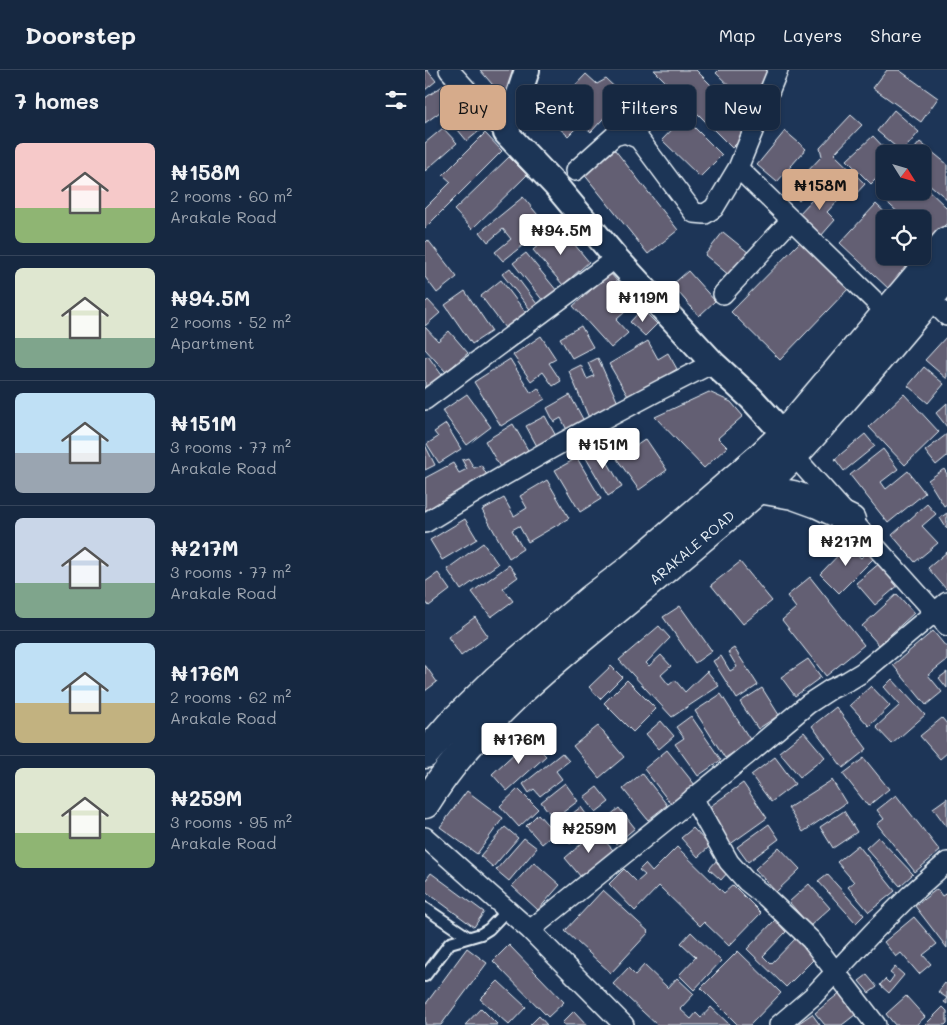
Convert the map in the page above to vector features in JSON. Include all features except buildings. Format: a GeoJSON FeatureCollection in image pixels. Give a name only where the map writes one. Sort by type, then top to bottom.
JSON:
{"type":"FeatureCollection","features":[{"type":"Feature","properties":{"kind":"main road","name":"ARAKALE ROAD"},"geometry":{"type":"LineString","coordinates":[[425,754],[451,724],[496,680],[598,609],[759,489],[789,445],[887,313],[947,241]]}},
{"type":"Feature","properties":{"kind":"main road","name":"ARAKALE ROAD"},"geometry":{"type":"LineString","coordinates":[[425,804],[441,779],[465,748],[552,663],[629,570],[760,457],[789,445],[879,359],[938,307],[947,277]]}},
{"type":"Feature","properties":{"kind":"main road"},"geometry":{"type":"LineString","coordinates":[[759,489],[793,495],[851,520]]}},
{"type":"Feature","properties":{"kind":"street"},"geometry":{"type":"LineString","coordinates":[[449,70],[556,186],[616,258],[713,363],[751,398],[851,520],[943,613],[863,672],[808,704],[530,930]]}},
{"type":"Feature","properties":{"kind":"street"},"geometry":{"type":"LineString","coordinates":[[506,133],[527,70]]}},
{"type":"Feature","properties":{"kind":"street"},"geometry":{"type":"LineString","coordinates":[[575,171],[614,136],[625,133],[639,139],[695,213],[705,214],[714,208],[738,168],[778,70]]}},
{"type":"Feature","properties":{"kind":"street"},"geometry":{"type":"LineString","coordinates":[[738,168],[887,313]]}},
{"type":"Feature","properties":{"kind":"street"},"geometry":{"type":"LineString","coordinates":[[723,294],[791,220]]}},
{"type":"Feature","properties":{"kind":"street"},"geometry":{"type":"LineString","coordinates":[[425,400],[616,258]]}},
{"type":"Feature","properties":{"kind":"street"},"geometry":{"type":"LineString","coordinates":[[425,522],[512,470],[651,394],[713,363]]}},
{"type":"Feature","properties":{"kind":"street"},"geometry":{"type":"LineString","coordinates":[[693,798],[729,862],[746,881],[766,897],[811,940],[876,1025]]}},
{"type":"Feature","properties":{"kind":"street"},"geometry":{"type":"LineString","coordinates":[[425,837],[530,930],[624,1025]]}},
{"type":"Feature","properties":{"kind":"street"},"geometry":{"type":"LineString","coordinates":[[779,1025],[813,996],[879,926],[947,862]]}},
{"type":"Feature","properties":{"kind":"lane"},"geometry":{"type":"LineString","coordinates":[[425,908],[468,937]]}},
{"type":"Feature","properties":{"kind":"lane"},"geometry":{"type":"LineString","coordinates":[[425,976],[450,943],[481,934],[489,929],[507,910]]}}]}
